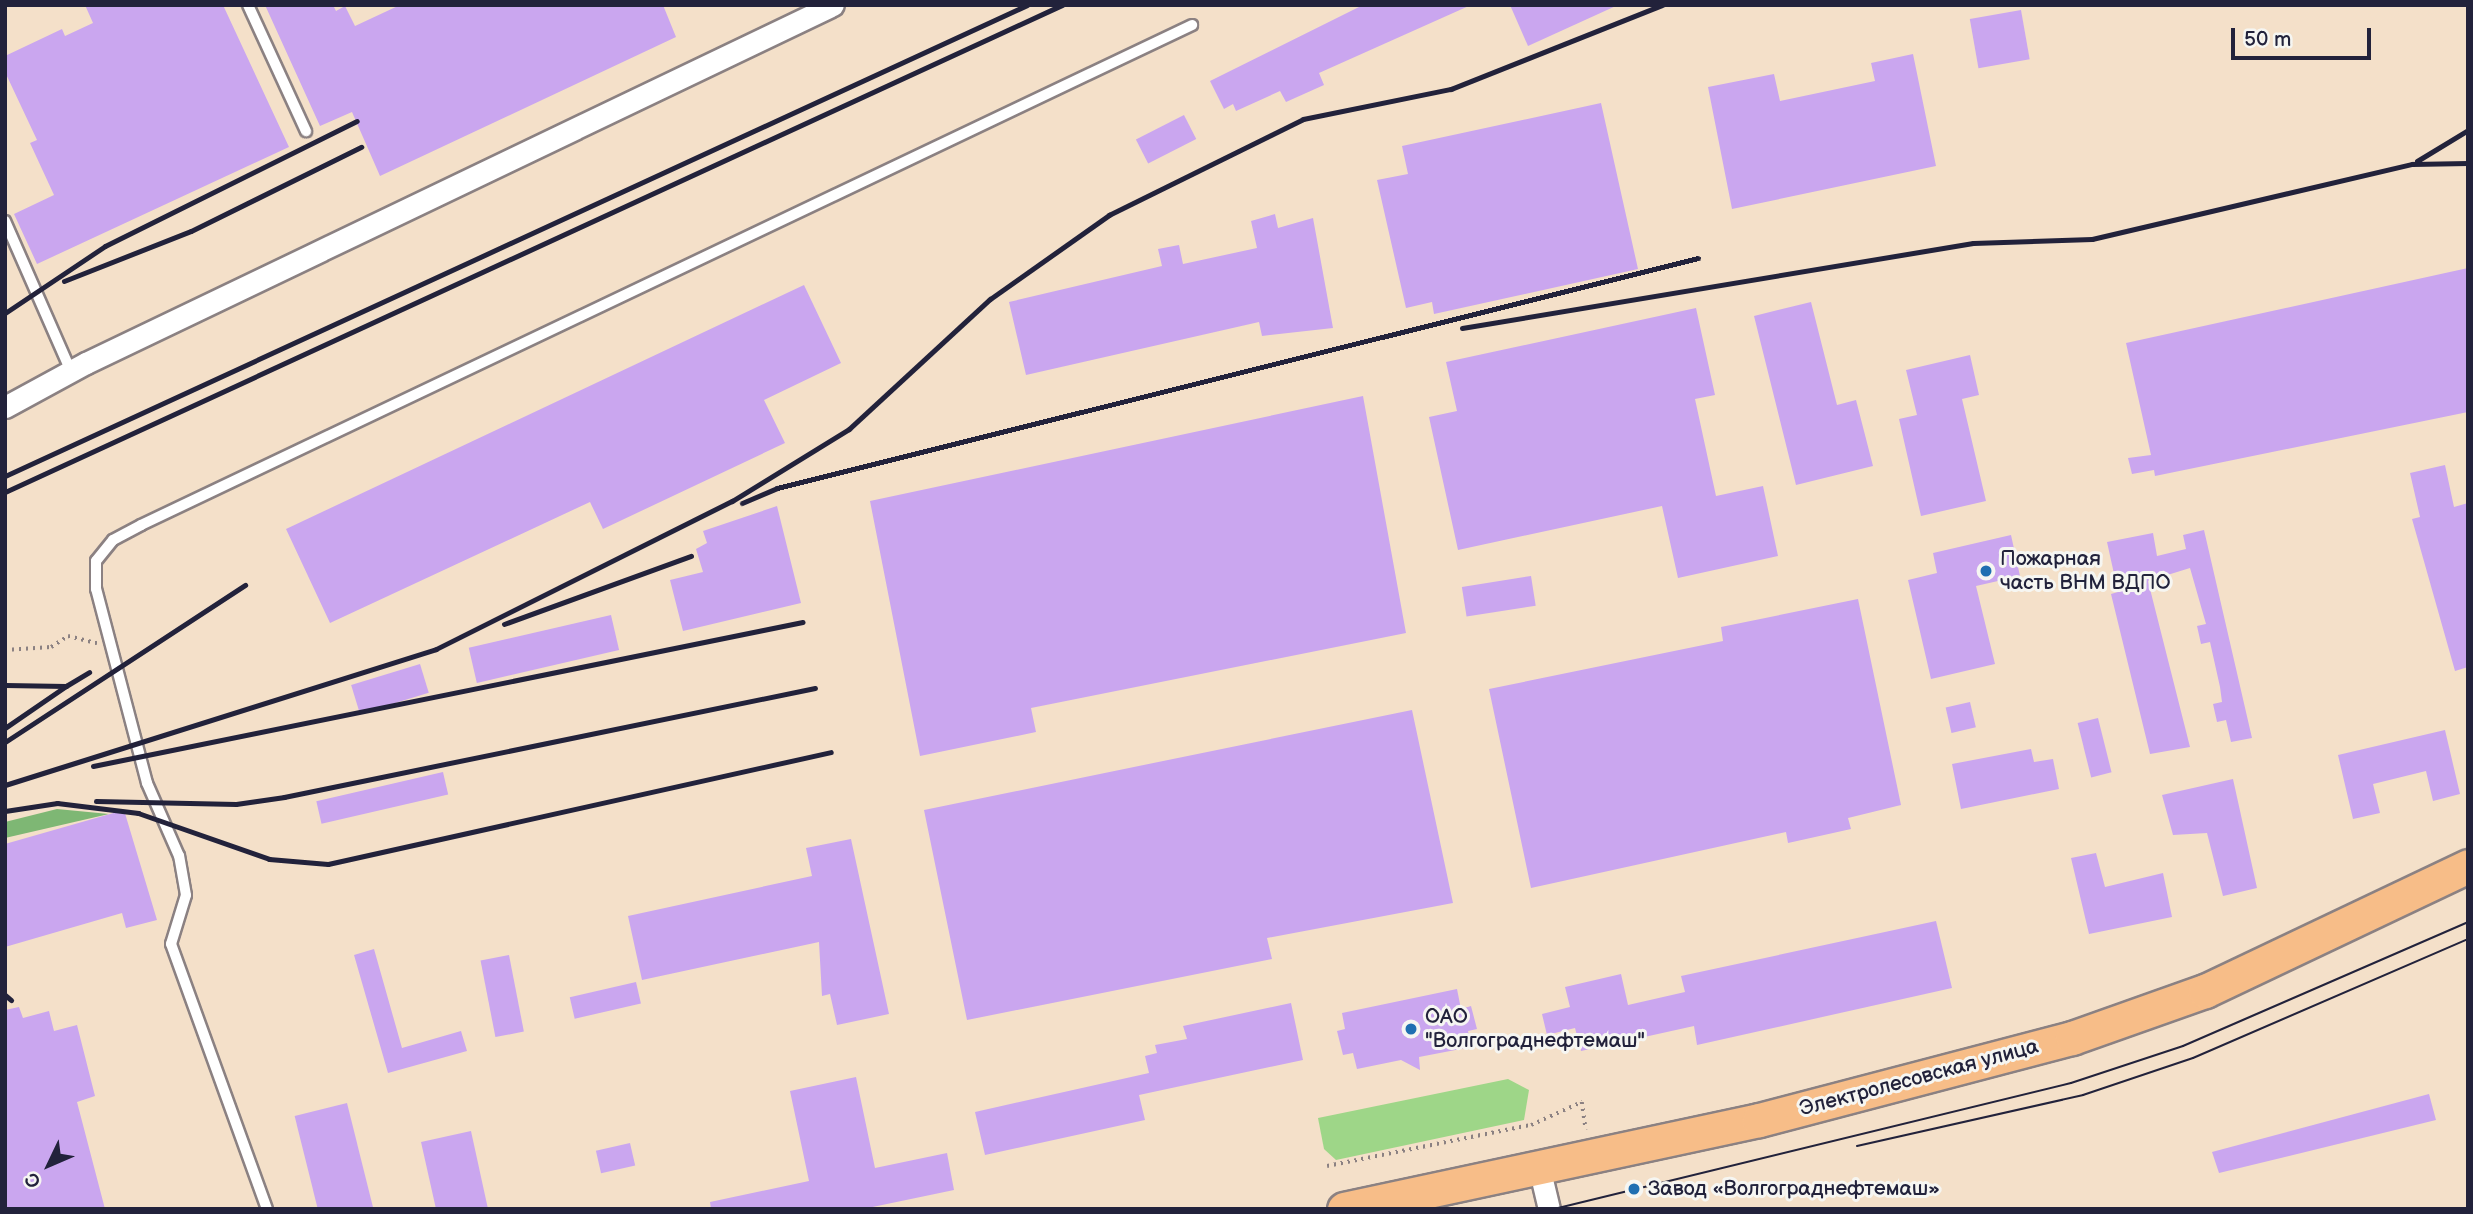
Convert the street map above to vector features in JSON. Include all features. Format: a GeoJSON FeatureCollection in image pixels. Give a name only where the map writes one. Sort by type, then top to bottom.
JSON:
{"type":"FeatureCollection","features":[{"type":"Feature","properties":{"kind":"main road","name":"Электролесовская улица"},"geometry":{"type":"LineString","coordinates":[[1344,1209],[1759,1120],[2072,1038],[2205,991],[2468,866]]}},
{"type":"Feature","properties":{"kind":"street"},"geometry":{"type":"LineString","coordinates":[[5,407],[71,371],[796,13],[833,5]]}},
{"type":"Feature","properties":{"kind":"street"},"geometry":{"type":"LineString","coordinates":[[1539,1167],[1549,1209]]}},
{"type":"Feature","properties":{"kind":"lane"},"geometry":{"type":"LineString","coordinates":[[248,5],[306,131]]}},
{"type":"Feature","properties":{"kind":"lane"},"geometry":{"type":"LineString","coordinates":[[267,1209],[171,944],[186,895],[179,856],[147,783],[113,645],[96,589],[96,561],[113,540],[1192,25]]}},
{"type":"Feature","properties":{"kind":"lane"},"geometry":{"type":"LineString","coordinates":[[5,221],[71,371]]}},
{"type":"Feature","properties":{"kind":"path"},"geometry":{"type":"LineString","coordinates":[[5,650],[51,647],[75,636],[113,645]]}},
{"type":"Feature","properties":{"kind":"path"},"geometry":{"type":"LineString","coordinates":[[1327,1166],[1531,1125],[1582,1102],[1589,1156]]}},
{"type":"Feature","properties":{"kind":"green space"},"geometry":{"type":"Polygon","coordinates":[[[57,809],[109,814],[5,838],[5,822],[57,809]]]}},
{"type":"Feature","properties":{"kind":"green space"},"geometry":{"type":"Polygon","coordinates":[[[1508,1079],[1529,1090],[1524,1120],[1336,1160],[1324,1149],[1318,1118],[1508,1079]]]}},
{"type":"Feature","properties":{"kind":"building"},"geometry":{"type":"Polygon","coordinates":[[[85,5],[223,5],[289,147],[37,264],[14,214],[54,195],[30,143],[37,140],[5,72],[5,56],[62,29],[65,36],[93,23],[85,5]]]}},
{"type":"Feature","properties":{"kind":"building"},"geometry":{"type":"Polygon","coordinates":[[[265,5],[333,5],[336,11],[345,6],[355,26],[400,5],[663,5],[676,37],[380,176],[352,112],[320,126],[265,5]]]}},
{"type":"Feature","properties":{"kind":"building"},"geometry":{"type":"Polygon","coordinates":[[[1363,5],[1471,5],[1319,73],[1324,85],[1286,102],[1280,91],[1236,111],[1233,104],[1224,109],[1210,81],[1363,5]]]}},
{"type":"Feature","properties":{"kind":"building"},"geometry":{"type":"Polygon","coordinates":[[[1510,5],[1618,5],[1528,46],[1510,5]]]}},
{"type":"Feature","properties":{"kind":"building"},"geometry":{"type":"Polygon","coordinates":[[[2021,10],[2030,59],[1978,68],[1970,19],[2021,10]]]}},
{"type":"Feature","properties":{"kind":"building"},"geometry":{"type":"Polygon","coordinates":[[[1913,54],[1936,166],[1732,209],[1708,87],[1774,74],[1780,101],[1875,81],[1871,63],[1913,54]]]}},
{"type":"Feature","properties":{"kind":"building"},"geometry":{"type":"Polygon","coordinates":[[[1601,103],[1638,269],[1434,314],[1432,302],[1406,308],[1377,180],[1408,174],[1402,146],[1601,103]]]}},
{"type":"Feature","properties":{"kind":"building"},"geometry":{"type":"Polygon","coordinates":[[[1184,115],[1196,139],[1148,164],[1136,140],[1184,115]]]}},
{"type":"Feature","properties":{"kind":"building"},"geometry":{"type":"Polygon","coordinates":[[[1275,214],[1278,228],[1313,218],[1333,328],[1262,336],[1259,322],[1026,375],[1009,302],[1162,266],[1158,249],[1179,245],[1183,264],[1257,248],[1251,221],[1275,214]]]}},
{"type":"Feature","properties":{"kind":"building"},"geometry":{"type":"Polygon","coordinates":[[[2468,268],[2468,412],[2155,476],[2154,470],[2132,474],[2128,458],[2151,455],[2126,343],[2468,268]]]}},
{"type":"Feature","properties":{"kind":"building"},"geometry":{"type":"Polygon","coordinates":[[[804,285],[841,363],[764,400],[785,443],[603,529],[590,502],[330,623],[286,529],[804,285]]]}},
{"type":"Feature","properties":{"kind":"building"},"geometry":{"type":"Polygon","coordinates":[[[1811,302],[1837,405],[1856,400],[1873,466],[1796,485],[1754,316],[1811,302]]]}},
{"type":"Feature","properties":{"kind":"building"},"geometry":{"type":"Polygon","coordinates":[[[1696,308],[1715,395],[1695,399],[1716,496],[1763,486],[1778,556],[1678,578],[1662,506],[1458,550],[1429,417],[1457,411],[1446,362],[1696,308]]]}},
{"type":"Feature","properties":{"kind":"building"},"geometry":{"type":"Polygon","coordinates":[[[1970,355],[1979,395],[1962,399],[1986,501],[1921,516],[1899,419],[1917,415],[1906,370],[1970,355]]]}},
{"type":"Feature","properties":{"kind":"building"},"geometry":{"type":"Polygon","coordinates":[[[1363,396],[1406,633],[1031,708],[1036,732],[920,756],[870,501],[1363,396]]]}},
{"type":"Feature","properties":{"kind":"building"},"geometry":{"type":"Polygon","coordinates":[[[2445,465],[2454,507],[2468,503],[2468,667],[2455,671],[2412,519],[2420,517],[2410,473],[2445,465]]]}},
{"type":"Feature","properties":{"kind":"building"},"geometry":{"type":"Polygon","coordinates":[[[777,506],[801,603],[683,631],[670,580],[703,572],[696,549],[707,543],[703,531],[777,506]]]}},
{"type":"Feature","properties":{"kind":"building"},"geometry":{"type":"Polygon","coordinates":[[[2204,530],[2252,738],[2231,742],[2226,720],[2217,722],[2213,704],[2222,702],[2220,687],[2210,642],[2201,644],[2197,626],[2206,624],[2190,568],[2148,581],[2190,747],[2150,754],[2111,594],[2118,592],[2107,542],[2153,533],[2157,556],[2186,549],[2183,535],[2204,530]]]}},
{"type":"Feature","properties":{"kind":"building"},"geometry":{"type":"Polygon","coordinates":[[[2011,535],[2020,576],[1976,586],[1995,664],[1931,679],[1908,580],[1937,573],[1933,553],[2011,535]]]}},
{"type":"Feature","properties":{"kind":"building"},"geometry":{"type":"Polygon","coordinates":[[[1531,576],[1536,606],[1467,617],[1462,587],[1531,576]]]}},
{"type":"Feature","properties":{"kind":"building"},"geometry":{"type":"Polygon","coordinates":[[[1858,599],[1901,805],[1848,818],[1851,829],[1788,843],[1786,832],[1531,888],[1489,689],[1723,641],[1721,627],[1858,599]]]}},
{"type":"Feature","properties":{"kind":"building"},"geometry":{"type":"Polygon","coordinates":[[[611,615],[619,650],[477,683],[469,648],[611,615]]]}},
{"type":"Feature","properties":{"kind":"building"},"geometry":{"type":"Polygon","coordinates":[[[420,664],[429,693],[360,714],[351,685],[420,664]]]}},
{"type":"Feature","properties":{"kind":"building"},"geometry":{"type":"Polygon","coordinates":[[[1970,702],[1976,727],[1951,733],[1946,708],[1970,702]]]}},
{"type":"Feature","properties":{"kind":"building"},"geometry":{"type":"Polygon","coordinates":[[[1412,710],[1453,903],[1267,938],[1272,959],[967,1020],[924,810],[1412,710]]]}},
{"type":"Feature","properties":{"kind":"building"},"geometry":{"type":"Polygon","coordinates":[[[2098,718],[2112,772],[2091,777],[2078,723],[2098,718]]]}},
{"type":"Feature","properties":{"kind":"building"},"geometry":{"type":"Polygon","coordinates":[[[2445,730],[2460,794],[2433,801],[2426,771],[2373,784],[2380,813],[2353,819],[2338,755],[2445,730]]]}},
{"type":"Feature","properties":{"kind":"building"},"geometry":{"type":"Polygon","coordinates":[[[2031,749],[2034,762],[2053,759],[2059,789],[1961,809],[1952,764],[2031,749]]]}},
{"type":"Feature","properties":{"kind":"building"},"geometry":{"type":"Polygon","coordinates":[[[443,772],[448,794],[322,824],[316,801],[443,772]]]}},
{"type":"Feature","properties":{"kind":"building"},"geometry":{"type":"Polygon","coordinates":[[[2233,779],[2257,888],[2223,896],[2207,833],[2173,835],[2162,795],[2233,779]]]}},
{"type":"Feature","properties":{"kind":"building"},"geometry":{"type":"Polygon","coordinates":[[[124,810],[157,920],[126,928],[122,913],[5,947],[5,844],[124,810]]]}},
{"type":"Feature","properties":{"kind":"building"},"geometry":{"type":"Polygon","coordinates":[[[851,839],[889,1014],[837,1025],[830,994],[822,996],[819,942],[642,980],[628,916],[812,876],[806,848],[851,839]]]}},
{"type":"Feature","properties":{"kind":"building"},"geometry":{"type":"Polygon","coordinates":[[[2096,853],[2105,887],[2163,873],[2172,917],[2089,934],[2071,858],[2096,853]]]}},
{"type":"Feature","properties":{"kind":"building"},"geometry":{"type":"Polygon","coordinates":[[[1936,921],[1952,988],[1697,1045],[1694,1026],[1581,1051],[1575,1028],[1547,1035],[1542,1014],[1570,1007],[1565,987],[1621,974],[1628,1005],[1685,992],[1681,976],[1936,921]]]}},
{"type":"Feature","properties":{"kind":"building"},"geometry":{"type":"Polygon","coordinates":[[[374,949],[402,1048],[461,1031],[467,1051],[388,1073],[354,955],[374,949]]]}},
{"type":"Feature","properties":{"kind":"building"},"geometry":{"type":"Polygon","coordinates":[[[509,955],[524,1032],[495,1037],[481,961],[509,955]]]}},
{"type":"Feature","properties":{"kind":"building"},"geometry":{"type":"Polygon","coordinates":[[[636,982],[641,1003],[575,1019],[570,997],[636,982]]]}},
{"type":"Feature","properties":{"kind":"building","name":"ОАО \"Волгограднефтемаш\""},"geometry":{"type":"Polygon","coordinates":[[[1457,989],[1461,1009],[1471,1006],[1477,1029],[1468,1031],[1471,1047],[1419,1057],[1420,1070],[1401,1060],[1357,1069],[1353,1053],[1343,1055],[1337,1031],[1345,1029],[1342,1013],[1457,989]]]}},
{"type":"Feature","properties":{"kind":"building"},"geometry":{"type":"Polygon","coordinates":[[[1291,1003],[1303,1060],[1139,1095],[1145,1120],[985,1155],[975,1112],[1149,1073],[1145,1056],[1157,1053],[1155,1045],[1187,1039],[1183,1026],[1291,1003]]]}},
{"type":"Feature","properties":{"kind":"building"},"geometry":{"type":"Polygon","coordinates":[[[19,1007],[23,1018],[49,1011],[54,1031],[77,1025],[95,1096],[77,1102],[105,1209],[5,1209],[5,1010],[19,1007]]]}},
{"type":"Feature","properties":{"kind":"building"},"geometry":{"type":"Polygon","coordinates":[[[856,1077],[875,1168],[947,1153],[954,1190],[863,1209],[711,1209],[710,1202],[809,1181],[790,1091],[856,1077]]]}},
{"type":"Feature","properties":{"kind":"building"},"geometry":{"type":"Polygon","coordinates":[[[2429,1094],[2436,1120],[2219,1173],[2212,1152],[2429,1094]]]}},
{"type":"Feature","properties":{"kind":"building"},"geometry":{"type":"Polygon","coordinates":[[[347,1103],[373,1209],[318,1209],[295,1116],[347,1103]]]}},
{"type":"Feature","properties":{"kind":"building"},"geometry":{"type":"Polygon","coordinates":[[[471,1131],[488,1209],[436,1209],[421,1142],[471,1131]]]}},
{"type":"Feature","properties":{"kind":"building"},"geometry":{"type":"Polygon","coordinates":[[[630,1143],[635,1165],[601,1173],[596,1151],[630,1143]]]}},
{"type":"Feature","properties":{"kind":"tram line"},"geometry":{"type":"LineString","coordinates":[[1554,1209],[2071,1083],[2183,1046],[2468,922]]}},
{"type":"Feature","properties":{"kind":"tram line"},"geometry":{"type":"LineString","coordinates":[[1857,1146],[2083,1095],[2193,1058],[2468,939]]}},
{"type":"Feature","properties":{"kind":"railway"},"geometry":{"type":"LineString","coordinates":[[5,476],[1027,5]]}},
{"type":"Feature","properties":{"kind":"railway"},"geometry":{"type":"LineString","coordinates":[[5,492],[1062,5]]}},
{"type":"Feature","properties":{"kind":"railway"},"geometry":{"type":"LineString","coordinates":[[5,785],[436,649],[732,501],[849,429],[990,299],[1109,215],[1303,119],[1451,89],[1662,5]]}},
{"type":"Feature","properties":{"kind":"railway"},"geometry":{"type":"LineString","coordinates":[[5,313],[105,246],[357,121]]}},
{"type":"Feature","properties":{"kind":"railway"},"geometry":{"type":"LineString","coordinates":[[2417,161],[2468,130]]}},
{"type":"Feature","properties":{"kind":"railway"},"geometry":{"type":"LineString","coordinates":[[64,281],[191,231],[361,147]]}},
{"type":"Feature","properties":{"kind":"railway"},"geometry":{"type":"LineString","coordinates":[[1462,328],[1973,243],[2092,239],[2412,164],[2468,163]]}},
{"type":"Feature","properties":{"kind":"railway"},"geometry":{"type":"LineString","coordinates":[[742,503],[777,488],[1698,258]]}},
{"type":"Feature","properties":{"kind":"railway"},"geometry":{"type":"LineString","coordinates":[[504,624],[691,556]]}},
{"type":"Feature","properties":{"kind":"railway"},"geometry":{"type":"LineString","coordinates":[[5,742],[245,585]]}},
{"type":"Feature","properties":{"kind":"railway"},"geometry":{"type":"LineString","coordinates":[[93,766],[803,622]]}},
{"type":"Feature","properties":{"kind":"railway"},"geometry":{"type":"LineString","coordinates":[[66,686],[89,672]]}},
{"type":"Feature","properties":{"kind":"railway"},"geometry":{"type":"LineString","coordinates":[[5,685],[66,686],[5,728]]}},
{"type":"Feature","properties":{"kind":"railway"},"geometry":{"type":"LineString","coordinates":[[96,801],[236,804],[284,797],[815,688]]}},
{"type":"Feature","properties":{"kind":"railway"},"geometry":{"type":"LineString","coordinates":[[5,811],[57,803],[138,813],[269,859],[328,864],[831,752]]}},
{"type":"Feature","properties":{"kind":"railway"},"geometry":{"type":"LineString","coordinates":[[5,995],[11,1000]]}},
{"type":"Feature","properties":{"kind":"place","name":"Пожарная часть ВНМ ВДПО"},"geometry":{"type":"Point","coordinates":[1986,571]}},
{"type":"Feature","properties":{"kind":"place","name":"ОАО \"Волгограднефтемаш\""},"geometry":{"type":"Point","coordinates":[1411,1029]}},
{"type":"Feature","properties":{"kind":"place","name":"Завод «Волгограднефтемаш»"},"geometry":{"type":"Point","coordinates":[1634,1189]}}]}
